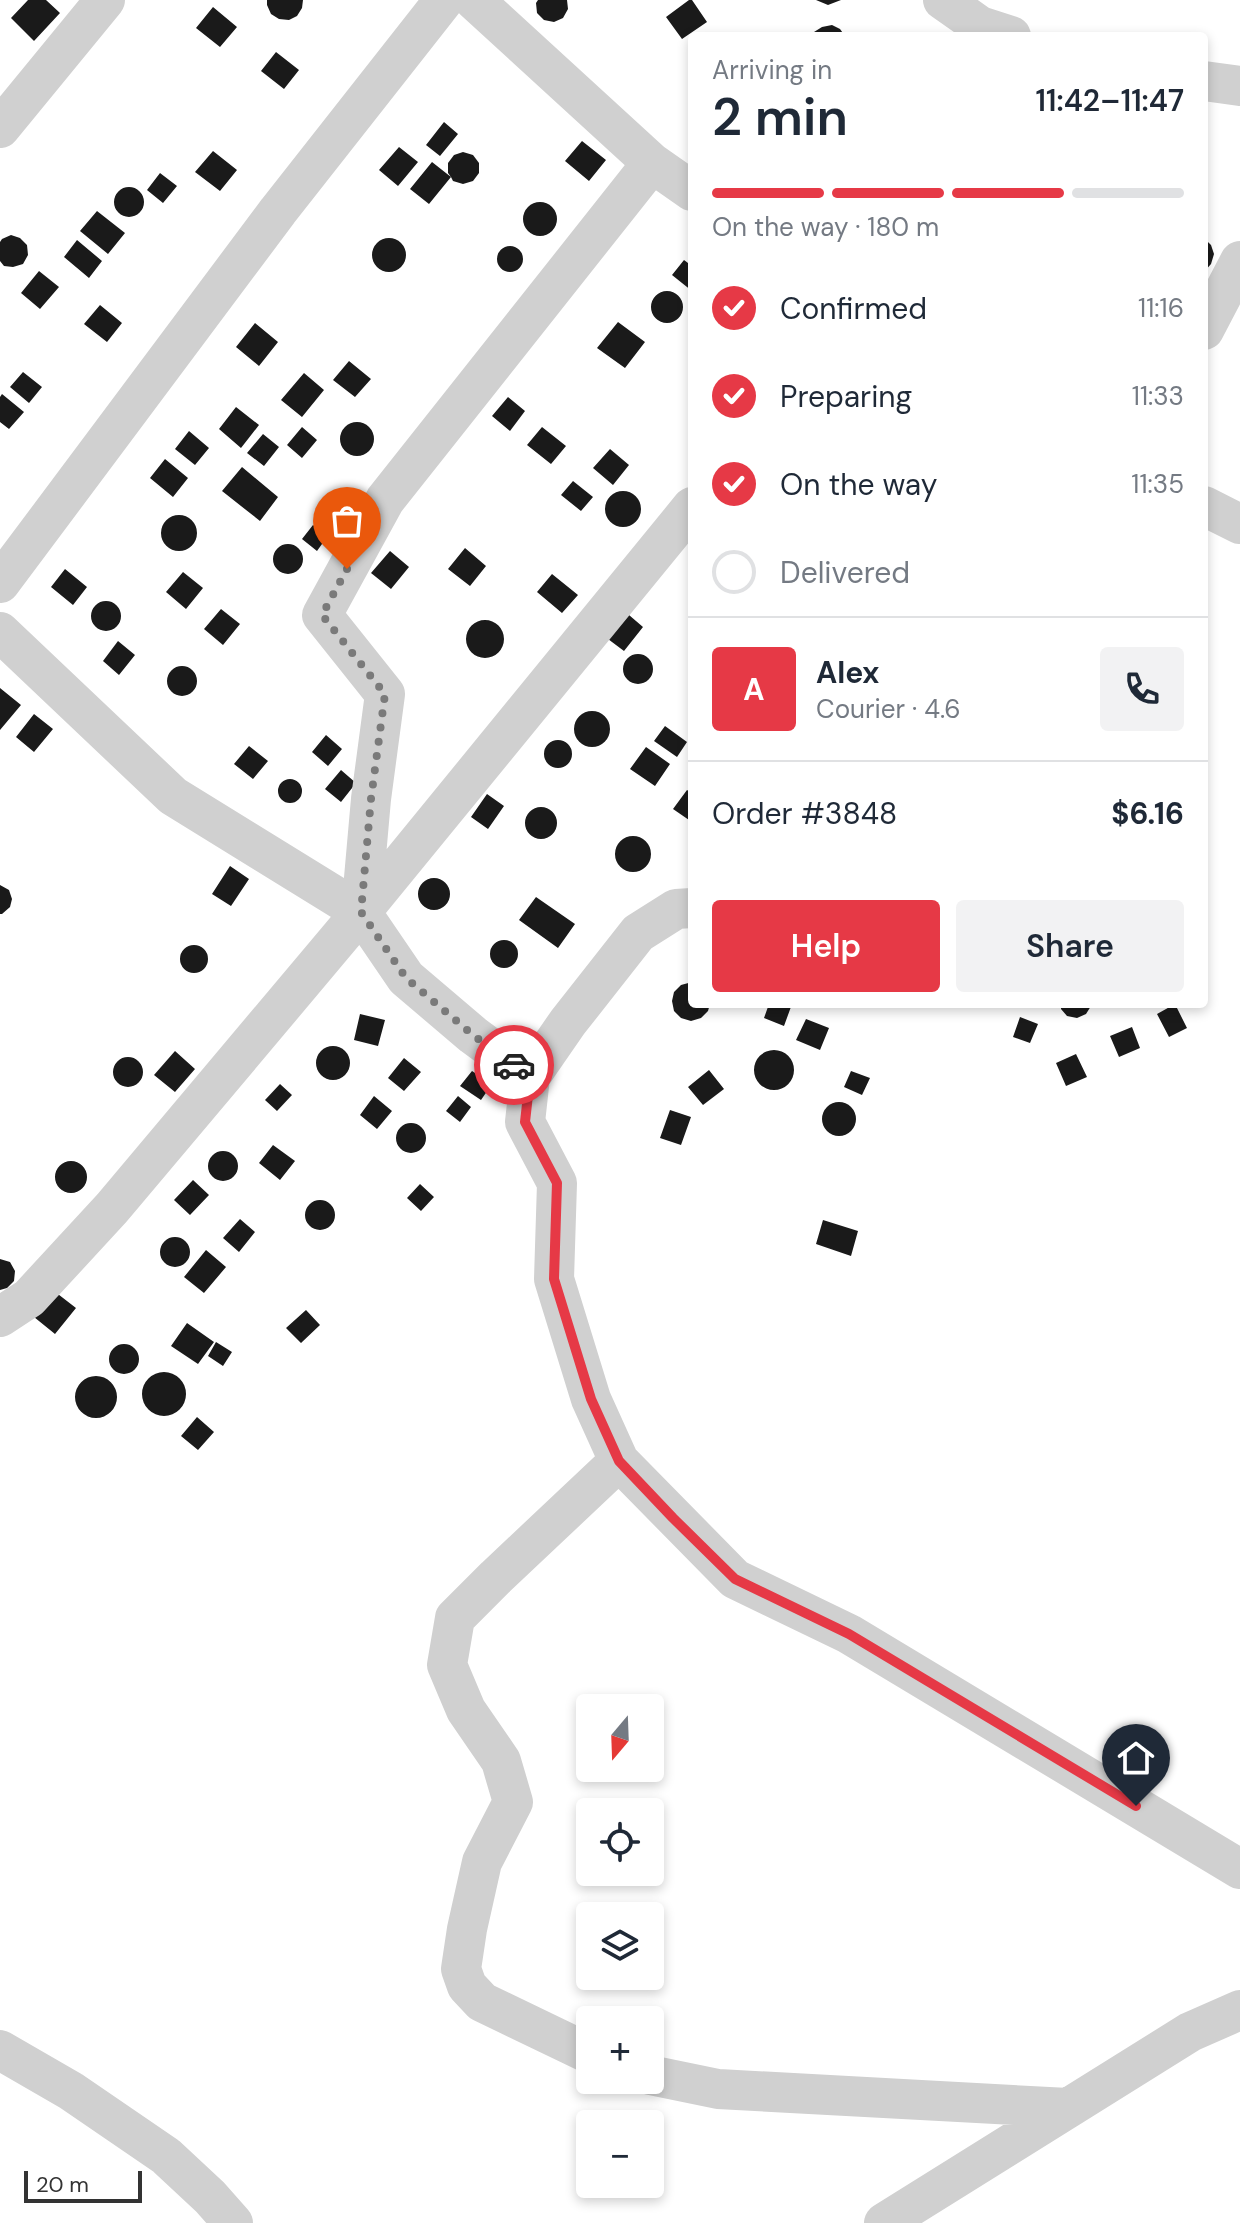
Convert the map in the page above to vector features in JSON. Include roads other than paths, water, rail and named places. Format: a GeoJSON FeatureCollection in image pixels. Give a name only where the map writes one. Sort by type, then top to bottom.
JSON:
{"type":"FeatureCollection","features":[{"type":"Feature","properties":{"kind":"street"},"geometry":{"type":"LineString","coordinates":[[0,128],[105,0]]}},
{"type":"Feature","properties":{"kind":"street"},"geometry":{"type":"LineString","coordinates":[[0,583],[278,211],[444,0]]}},
{"type":"Feature","properties":{"kind":"street"},"geometry":{"type":"LineString","coordinates":[[474,0],[652,163],[688,188]]}},
{"type":"Feature","properties":{"kind":"street"},"geometry":{"type":"LineString","coordinates":[[943,0],[980,26],[999,32]]}},
{"type":"Feature","properties":{"kind":"street"},"geometry":{"type":"LineString","coordinates":[[1208,82],[1240,86]]}},
{"type":"Feature","properties":{"kind":"street"},"geometry":{"type":"LineString","coordinates":[[361,912],[371,799],[385,694],[322,615],[385,500],[652,163]]}},
{"type":"Feature","properties":{"kind":"street"},"geometry":{"type":"LineString","coordinates":[[1208,322],[1240,261]]}},
{"type":"Feature","properties":{"kind":"street"},"geometry":{"type":"LineString","coordinates":[[1208,508],[1240,524]]}},
{"type":"Feature","properties":{"kind":"street"},"geometry":{"type":"LineString","coordinates":[[0,1317],[29,1298],[112,1208],[361,912],[688,512]]}},
{"type":"Feature","properties":{"kind":"street"},"geometry":{"type":"LineString","coordinates":[[0,632],[173,796],[361,912],[406,978],[473,1035],[530,1077]]}},
{"type":"Feature","properties":{"kind":"street"},"geometry":{"type":"LineString","coordinates":[[688,908],[676,909],[638,933],[568,1022],[530,1077],[525,1122],[557,1183],[554,1279],[591,1399],[619,1461],[735,1579],[849,1634],[1240,1869]]}},
{"type":"Feature","properties":{"kind":"street"},"geometry":{"type":"LineString","coordinates":[[576,2047],[482,2002],[467,1986],[461,1969],[482,1862],[513,1802],[501,1761],[466,1710],[447,1665],[455,1618],[619,1461]]}},
{"type":"Feature","properties":{"kind":"street"},"geometry":{"type":"LineString","coordinates":[[884,2223],[1190,2032],[1240,2010]]}},
{"type":"Feature","properties":{"kind":"street"},"geometry":{"type":"LineString","coordinates":[[0,2050],[71,2091],[166,2156],[233,2223]]}},
{"type":"Feature","properties":{"kind":"street"},"geometry":{"type":"LineString","coordinates":[[664,2078],[718,2089],[1068,2108]]}}]}
